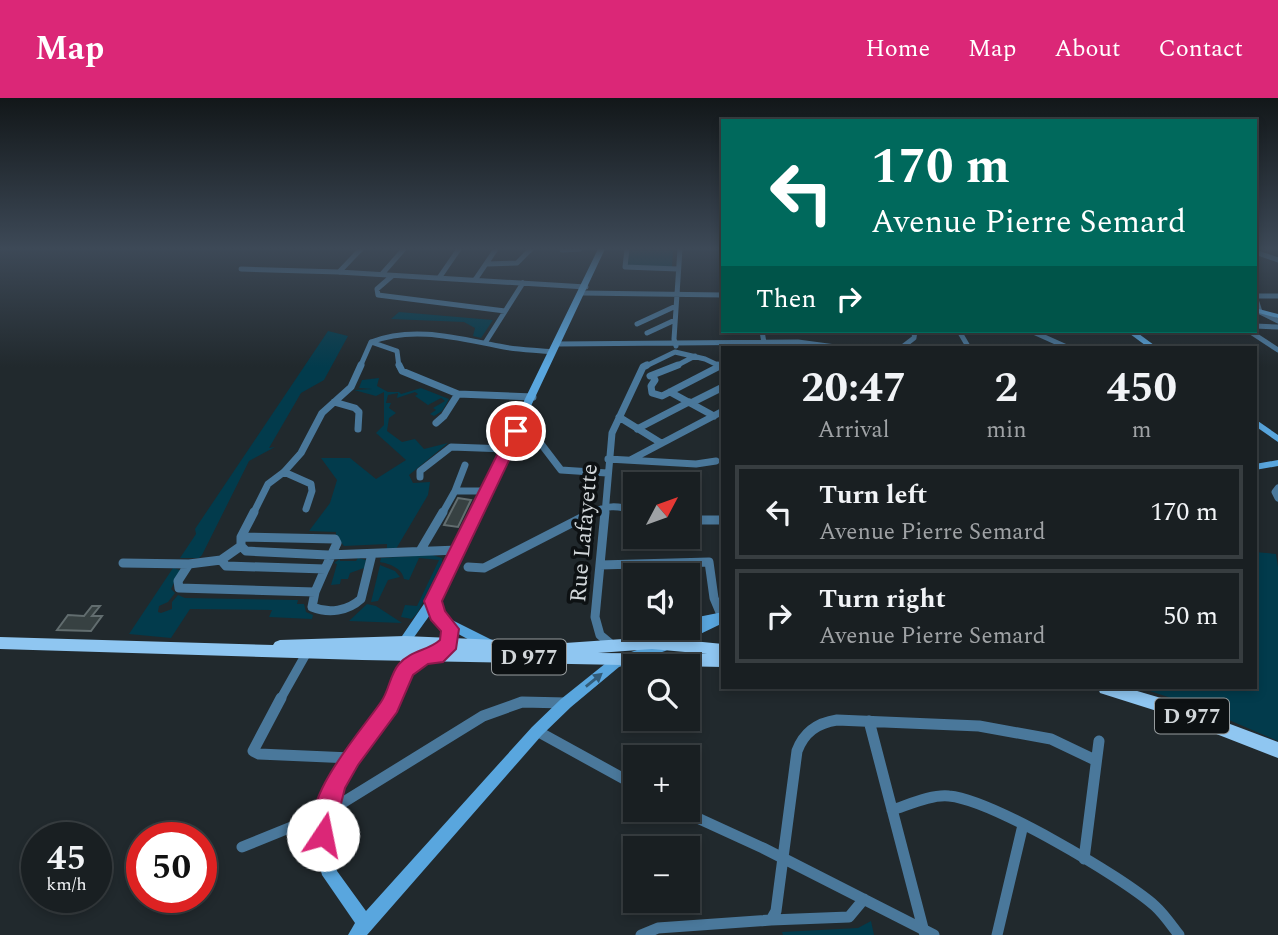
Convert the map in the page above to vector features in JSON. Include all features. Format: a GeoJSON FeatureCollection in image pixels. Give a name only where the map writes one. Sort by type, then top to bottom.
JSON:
{"type":"FeatureCollection","features":[{"type":"Feature","properties":{"kind":"main road"},"geometry":{"type":"LineString","coordinates":[[584,290],[433,601],[417,624],[390,706],[336,783],[326,813],[323,843],[330,875],[361,930],[566,703],[618,653],[659,640]]}},
{"type":"Feature","properties":{"kind":"main road"},"geometry":{"type":"LineString","coordinates":[[1257,311],[1278,318]]}},
{"type":"Feature","properties":{"kind":"main road"},"geometry":{"type":"LineString","coordinates":[[1133,333],[1151,346]]}},
{"type":"Feature","properties":{"kind":"main road"},"geometry":{"type":"LineString","coordinates":[[1257,423],[1278,439]]}},
{"type":"Feature","properties":{"kind":"main road"},"geometry":{"type":"LineString","coordinates":[[1257,467],[1278,463]]}},
{"type":"Feature","properties":{"kind":"main road"},"geometry":{"type":"LineString","coordinates":[[433,601],[437,615],[445,622],[490,645]]}},
{"type":"Feature","properties":{"kind":"main road"},"geometry":{"type":"LineString","coordinates":[[700,625],[721,618]]}},
{"type":"Feature","properties":{"kind":"main road"},"geometry":{"type":"LineString","coordinates":[[417,624],[430,620],[445,622]]}},
{"type":"Feature","properties":{"kind":"main road"},"geometry":{"type":"LineString","coordinates":[[430,656],[449,643],[451,635],[445,622]]}},
{"type":"Feature","properties":{"kind":"main road","name":"D 977"},"geometry":{"type":"LineString","coordinates":[[0,643],[430,656],[618,653],[633,644],[654,640]]}},
{"type":"Feature","properties":{"kind":"main road","name":"D 977"},"geometry":{"type":"LineString","coordinates":[[673,640],[721,650]]}},
{"type":"Feature","properties":{"kind":"main road"},"geometry":{"type":"LineString","coordinates":[[697,640],[700,647]]}},
{"type":"Feature","properties":{"kind":"main road","name":"D 977"},"geometry":{"type":"LineString","coordinates":[[235,649],[310,643],[405,656],[449,643],[721,661]]}},
{"type":"Feature","properties":{"kind":"main road","name":"D 977"},"geometry":{"type":"LineString","coordinates":[[1108,689],[1174,709],[1278,750]]}},
{"type":"Feature","properties":{"kind":"street"},"geometry":{"type":"LineString","coordinates":[[378,288],[377,295],[505,311]]}},
{"type":"Feature","properties":{"kind":"street"},"geometry":{"type":"LineString","coordinates":[[485,343],[520,288]]}},
{"type":"Feature","properties":{"kind":"street"},"geometry":{"type":"LineString","coordinates":[[567,288],[721,295]]}},
{"type":"Feature","properties":{"kind":"street"},"geometry":{"type":"LineString","coordinates":[[674,348],[678,288]]}},
{"type":"Feature","properties":{"kind":"street"},"geometry":{"type":"LineString","coordinates":[[1257,296],[1278,296]]}},
{"type":"Feature","properties":{"kind":"street"},"geometry":{"type":"LineString","coordinates":[[636,324],[676,306]]}},
{"type":"Feature","properties":{"kind":"street"},"geometry":{"type":"LineString","coordinates":[[647,333],[676,320]]}},
{"type":"Feature","properties":{"kind":"street"},"geometry":{"type":"LineString","coordinates":[[1257,326],[1278,327]]}},
{"type":"Feature","properties":{"kind":"street"},"geometry":{"type":"LineString","coordinates":[[762,333],[764,343]]}},
{"type":"Feature","properties":{"kind":"street"},"geometry":{"type":"LineString","coordinates":[[904,346],[914,338],[915,333]]}},
{"type":"Feature","properties":{"kind":"street"},"geometry":{"type":"LineString","coordinates":[[1035,333],[1065,346]]}},
{"type":"Feature","properties":{"kind":"street"},"geometry":{"type":"LineString","coordinates":[[1252,333],[1278,350]]}},
{"type":"Feature","properties":{"kind":"street"},"geometry":{"type":"LineString","coordinates":[[123,563],[189,564],[221,560],[241,541],[268,484],[284,472],[301,453],[322,414],[351,387],[371,342],[391,334],[463,337],[485,343],[555,348],[674,348],[764,343],[811,343],[831,346]]}},
{"type":"Feature","properties":{"kind":"street"},"geometry":{"type":"LineString","coordinates":[[371,342],[397,351],[399,368],[402,371],[458,394],[533,397]]}},
{"type":"Feature","properties":{"kind":"street"},"geometry":{"type":"LineString","coordinates":[[674,348],[721,367]]}},
{"type":"Feature","properties":{"kind":"street","name":"Rue Lafayette"},"geometry":{"type":"LineString","coordinates":[[618,653],[596,628],[603,507],[612,433],[639,375],[648,363],[674,348]]}},
{"type":"Feature","properties":{"kind":"street"},"geometry":{"type":"LineString","coordinates":[[639,375],[653,376],[695,356]]}},
{"type":"Feature","properties":{"kind":"street"},"geometry":{"type":"LineString","coordinates":[[653,376],[655,380],[651,386],[652,393],[662,396],[721,367]]}},
{"type":"Feature","properties":{"kind":"street"},"geometry":{"type":"LineString","coordinates":[[637,429],[721,388]]}},
{"type":"Feature","properties":{"kind":"street"},"geometry":{"type":"LineString","coordinates":[[670,391],[714,416]]}},
{"type":"Feature","properties":{"kind":"street"},"geometry":{"type":"LineString","coordinates":[[436,423],[444,416],[458,394]]}},
{"type":"Feature","properties":{"kind":"street"},"geometry":{"type":"LineString","coordinates":[[334,402],[359,412],[358,429]]}},
{"type":"Feature","properties":{"kind":"street","name":"Rue Lafayette"},"geometry":{"type":"LineString","coordinates":[[629,460],[721,412]]}},
{"type":"Feature","properties":{"kind":"street"},"geometry":{"type":"LineString","coordinates":[[619,417],[662,443]]}},
{"type":"Feature","properties":{"kind":"street"},"geometry":{"type":"LineString","coordinates":[[522,419],[561,470],[607,473]]}},
{"type":"Feature","properties":{"kind":"street"},"geometry":{"type":"LineString","coordinates":[[420,477],[420,471],[443,450],[451,447],[507,449]]}},
{"type":"Feature","properties":{"kind":"street"},"geometry":{"type":"LineString","coordinates":[[608,459],[696,464],[716,461]]}},
{"type":"Feature","properties":{"kind":"street"},"geometry":{"type":"LineString","coordinates":[[420,551],[455,491],[465,465]]}},
{"type":"Feature","properties":{"kind":"street"},"geometry":{"type":"LineString","coordinates":[[284,472],[311,484],[312,491],[306,509]]}},
{"type":"Feature","properties":{"kind":"street"},"geometry":{"type":"LineString","coordinates":[[1278,488],[1275,492],[1278,498]]}},
{"type":"Feature","properties":{"kind":"street"},"geometry":{"type":"LineString","coordinates":[[455,491],[487,491]]}},
{"type":"Feature","properties":{"kind":"street"},"geometry":{"type":"LineString","coordinates":[[468,567],[484,568],[603,507],[623,507]]}},
{"type":"Feature","properties":{"kind":"street"},"geometry":{"type":"LineString","coordinates":[[700,520],[721,520]]}},
{"type":"Feature","properties":{"kind":"street"},"geometry":{"type":"LineString","coordinates":[[241,541],[335,539],[337,544],[334,554],[311,603],[318,611],[349,609],[357,605],[361,599],[372,554]]}},
{"type":"Feature","properties":{"kind":"street"},"geometry":{"type":"LineString","coordinates":[[241,541],[246,551],[372,554],[458,550]]}},
{"type":"Feature","properties":{"kind":"street"},"geometry":{"type":"LineString","coordinates":[[221,560],[226,566],[326,569]]}},
{"type":"Feature","properties":{"kind":"street"},"geometry":{"type":"LineString","coordinates":[[600,565],[709,562],[715,598],[721,612]]}},
{"type":"Feature","properties":{"kind":"street"},"geometry":{"type":"LineString","coordinates":[[189,564],[178,581],[179,588],[185,590],[316,592]]}},
{"type":"Feature","properties":{"kind":"street"},"geometry":{"type":"LineString","coordinates":[[306,654],[253,751],[259,754],[351,758]]}},
{"type":"Feature","properties":{"kind":"street"},"geometry":{"type":"LineString","coordinates":[[242,847],[326,813],[483,716],[522,702],[566,703]]}},
{"type":"Feature","properties":{"kind":"street"},"geometry":{"type":"LineString","coordinates":[[771,920],[776,911],[797,751],[803,738],[817,725],[830,721],[960,724],[1058,742],[1095,761]]}},
{"type":"Feature","properties":{"kind":"street"},"geometry":{"type":"LineString","coordinates":[[869,721],[928,933]]}},
{"type":"Feature","properties":{"kind":"street"},"geometry":{"type":"LineString","coordinates":[[537,732],[623,779]]}},
{"type":"Feature","properties":{"kind":"street"},"geometry":{"type":"LineString","coordinates":[[1084,859],[1099,741]]}},
{"type":"Feature","properties":{"kind":"street"},"geometry":{"type":"LineString","coordinates":[[892,810],[934,796],[952,795],[973,801],[1084,859],[1145,897],[1179,935]]}},
{"type":"Feature","properties":{"kind":"street"},"geometry":{"type":"LineString","coordinates":[[700,821],[782,857],[928,933]]}},
{"type":"Feature","properties":{"kind":"street"},"geometry":{"type":"LineString","coordinates":[[997,935],[1023,825]]}},
{"type":"Feature","properties":{"kind":"street"},"geometry":{"type":"LineString","coordinates":[[641,935],[657,928],[849,917],[864,899]]}},
{"type":"Feature","properties":{"kind":"shaded area"},"geometry":{"type":"Polygon","coordinates":[[[399,312],[493,320],[481,338],[473,336],[475,328],[464,322],[391,319],[399,312]]]}},
{"type":"Feature","properties":{"kind":"shaded area"},"geometry":{"type":"Polygon","coordinates":[[[328,331],[348,336],[324,380],[301,393],[269,448],[275,447],[249,461],[202,555],[199,558],[180,558],[196,534],[195,529],[328,331]]]}},
{"type":"Feature","properties":{"kind":"shaded area"},"geometry":{"type":"Polygon","coordinates":[[[379,378],[377,386],[388,392],[399,392],[401,394],[421,388],[449,399],[442,411],[434,416],[430,414],[436,410],[433,408],[445,401],[441,398],[428,405],[415,396],[418,394],[415,392],[397,398],[398,393],[388,395],[386,403],[391,403],[389,408],[396,413],[389,418],[387,431],[402,442],[415,439],[424,449],[448,443],[409,475],[413,483],[430,482],[428,495],[396,549],[387,549],[387,544],[344,546],[336,532],[309,531],[330,503],[337,480],[321,458],[350,458],[376,479],[406,460],[376,433],[384,425],[384,392],[376,396],[354,390],[372,389],[359,388],[362,380],[379,378]]]}},
{"type":"Feature","properties":{"kind":"shaded area"},"geometry":{"type":"Polygon","coordinates":[[[1257,552],[1276,554],[1278,741],[1201,708],[1144,689],[1257,689],[1257,552]]]}},
{"type":"Feature","properties":{"kind":"shaded area"},"geometry":{"type":"Polygon","coordinates":[[[432,555],[442,558],[442,563],[418,612],[412,619],[401,617],[405,605],[417,606],[439,560],[419,558],[409,580],[404,579],[395,567],[380,562],[381,558],[432,555]]]}},
{"type":"Feature","properties":{"kind":"shaded area"},"geometry":{"type":"Polygon","coordinates":[[[358,558],[366,560],[364,568],[350,573],[348,579],[341,579],[340,584],[331,585],[337,564],[334,563],[340,559],[356,561],[358,558]]]}},
{"type":"Feature","properties":{"kind":"shaded area"},"geometry":{"type":"Polygon","coordinates":[[[380,565],[395,571],[400,577],[388,580],[378,601],[371,602],[380,565]]]}},
{"type":"Feature","properties":{"kind":"shaded area"},"geometry":{"type":"Polygon","coordinates":[[[173,568],[180,570],[171,589],[175,593],[168,602],[159,606],[158,612],[172,609],[172,602],[178,595],[185,598],[298,600],[297,604],[304,604],[306,612],[313,615],[312,619],[269,617],[272,610],[190,609],[171,638],[129,634],[173,568]]]}},
{"type":"Feature","properties":{"kind":"shaded area"},"geometry":{"type":"Polygon","coordinates":[[[367,604],[376,606],[402,623],[349,621],[367,604]]]}},
{"type":"Feature","properties":{"kind":"shaded area"},"geometry":{"type":"Polygon","coordinates":[[[871,921],[874,935],[783,935],[782,932],[858,928],[871,921]]]}},
{"type":"Feature","properties":{"kind":"building"},"geometry":{"type":"Polygon","coordinates":[[[458,498],[471,500],[458,527],[444,525],[458,498]]]}},
{"type":"Feature","properties":{"kind":"building"},"geometry":{"type":"Polygon","coordinates":[[[92,606],[100,606],[92,616],[102,616],[91,631],[57,630],[68,615],[84,616],[92,606]]]}},
{"type":"Feature","properties":{"kind":"route"},"geometry":{"type":"LineString","coordinates":[[323,835],[326,813],[336,783],[390,706],[406,670],[425,656],[436,656],[449,643],[450,629],[437,615],[433,601],[516,431]]}}]}
